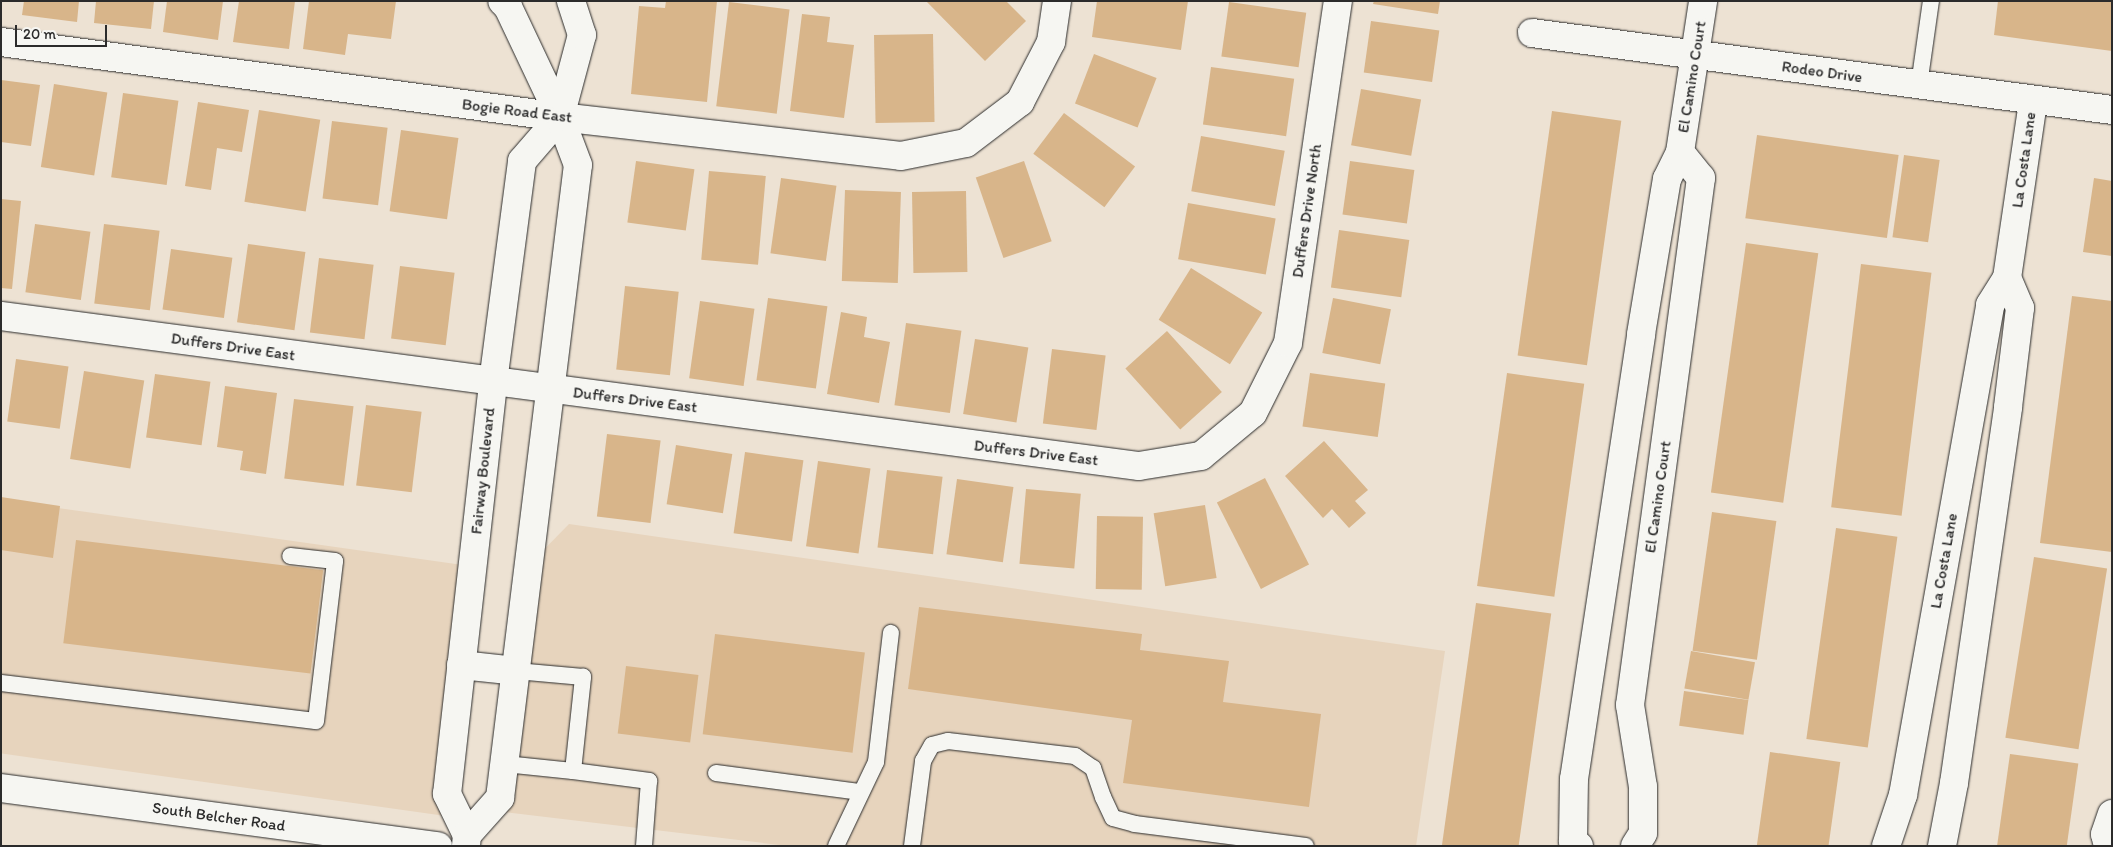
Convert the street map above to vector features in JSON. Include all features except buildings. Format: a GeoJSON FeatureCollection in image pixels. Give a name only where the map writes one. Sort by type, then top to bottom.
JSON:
{"type":"FeatureCollection","features":[{"type":"Feature","properties":{"kind":"street","name":"Fairway Boulevard"},"geometry":{"type":"LineString","coordinates":[[502,1],[508,7],[560,117],[578,165],[500,798],[466,840],[447,794],[493,382],[522,161],[560,117],[582,35],[571,1]]}},
{"type":"Feature","properties":{"kind":"street","name":"Bogie Road East"},"geometry":{"type":"LineString","coordinates":[[1,42],[560,117],[901,156],[966,143],[1020,102],[1051,42],[1057,1]]}},
{"type":"Feature","properties":{"kind":"street","name":"Duffers Drive North"},"geometry":{"type":"LineString","coordinates":[[1253,413],[1288,343],[1338,1]]}},
{"type":"Feature","properties":{"kind":"street","name":"El Camino Court"},"geometry":{"type":"LineString","coordinates":[[1579,846],[1573,841],[1574,779],[1641,334],[1667,179],[1680,152],[1703,1]]}},
{"type":"Feature","properties":{"kind":"street","name":"Rodeo Drive"},"geometry":{"type":"LineString","coordinates":[[1532,33],[2112,110]]}},
{"type":"Feature","properties":{"kind":"street","name":"La Costa Lane"},"geometry":{"type":"LineString","coordinates":[[1886,846],[1903,795],[1990,305],[2007,278],[2033,101]]}},
{"type":"Feature","properties":{"kind":"street","name":"El Camino Court"},"geometry":{"type":"LineString","coordinates":[[1635,846],[1643,833],[1642,787],[1630,704],[1701,178],[1680,152]]}},
{"type":"Feature","properties":{"kind":"street"},"geometry":{"type":"LineString","coordinates":[[1942,846],[1954,783],[1977,632],[2017,335],[2020,308],[2007,278]]}},
{"type":"Feature","properties":{"kind":"street","name":"Duffers Drive East"},"geometry":{"type":"LineString","coordinates":[[1,316],[1139,466],[1201,456],[1253,413]]}},
{"type":"Feature","properties":{"kind":"street"},"geometry":{"type":"LineString","coordinates":[[461,665],[516,671]]}},
{"type":"Feature","properties":{"kind":"street","name":"South Belcher Road"},"geometry":{"type":"LineString","coordinates":[[1,788],[438,846]]}},
{"type":"Feature","properties":{"kind":"street"},"geometry":{"type":"LineString","coordinates":[[2108,846],[2105,834],[2112,814]]}},
{"type":"Feature","properties":{"kind":"lane"},"geometry":{"type":"LineString","coordinates":[[1919,85],[1932,1]]}},
{"type":"Feature","properties":{"kind":"lane"},"geometry":{"type":"LineString","coordinates":[[1,683],[316,721],[335,561],[290,556]]}},
{"type":"Feature","properties":{"kind":"lane"},"geometry":{"type":"LineString","coordinates":[[836,846],[876,762],[891,633]]}},
{"type":"Feature","properties":{"kind":"lane"},"geometry":{"type":"LineString","coordinates":[[516,671],[583,677],[573,771]]}},
{"type":"Feature","properties":{"kind":"lane"},"geometry":{"type":"LineString","coordinates":[[912,846],[923,761],[932,745],[948,741],[1074,756],[1093,768],[1102,797],[1113,818],[1135,824],[1306,846]]}},
{"type":"Feature","properties":{"kind":"lane"},"geometry":{"type":"LineString","coordinates":[[505,764],[650,781],[644,846]]}},
{"type":"Feature","properties":{"kind":"lane"},"geometry":{"type":"LineString","coordinates":[[716,773],[862,792]]}},
{"type":"Feature","properties":{"kind":"shaded area"},"geometry":{"type":"Polygon","coordinates":[[[1,500],[482,568],[447,816],[1,753],[1,500]]]}},
{"type":"Feature","properties":{"kind":"shaded area"},"geometry":{"type":"Polygon","coordinates":[[[569,524],[1445,651],[1416,846],[788,846],[488,810],[523,571],[569,524]]]}}]}
